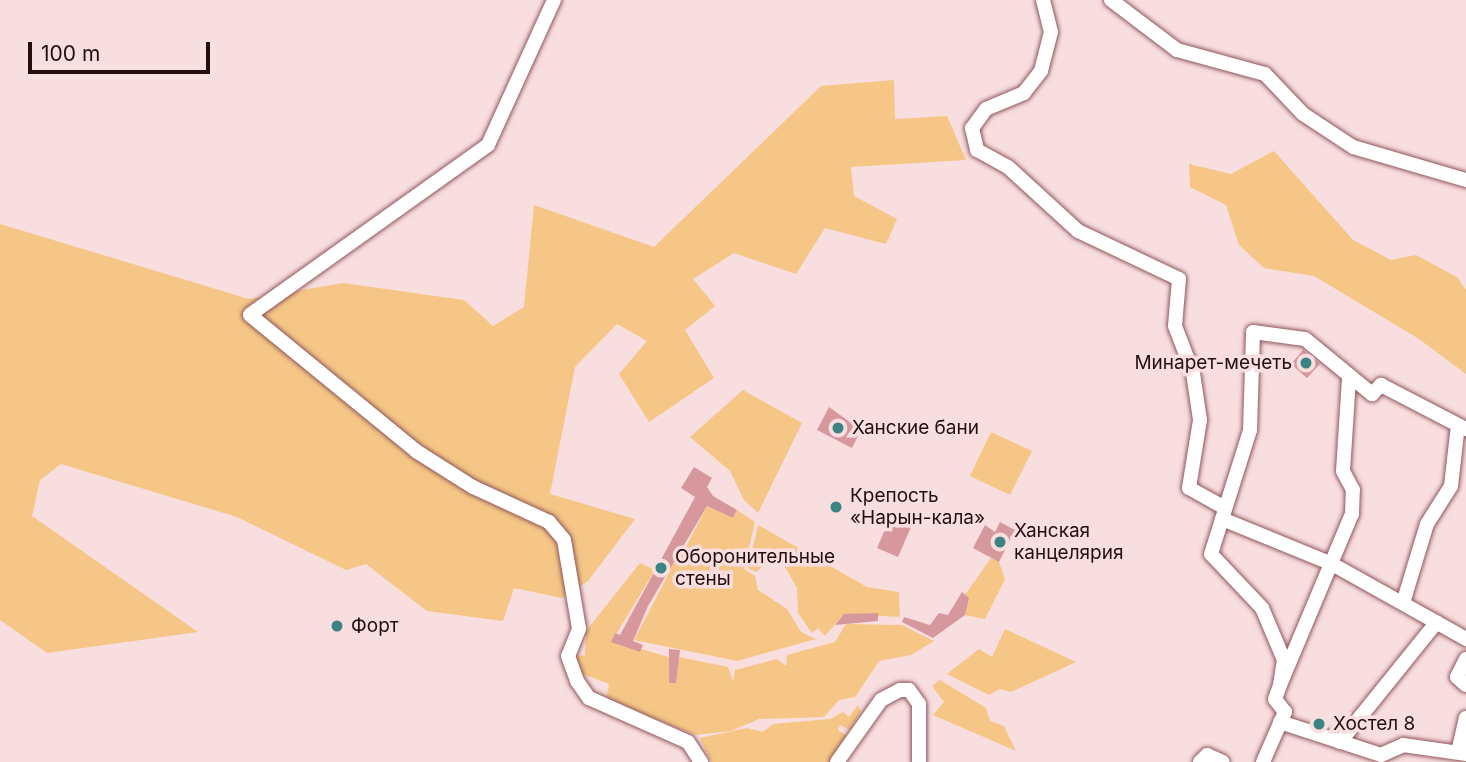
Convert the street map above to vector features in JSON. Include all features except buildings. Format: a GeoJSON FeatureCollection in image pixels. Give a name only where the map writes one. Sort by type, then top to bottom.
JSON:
{"type":"FeatureCollection","features":[{"type":"Feature","properties":{"kind":"street"},"geometry":{"type":"LineString","coordinates":[[554,0],[488,145],[250,315],[416,450],[473,487],[549,522],[564,540],[579,629],[568,656],[577,681],[589,698],[688,742],[701,762]]}},
{"type":"Feature","properties":{"kind":"street"},"geometry":{"type":"LineString","coordinates":[[1044,0],[1051,32],[1041,71],[1024,93],[986,109],[972,128],[977,150],[1008,167],[1078,230],[1179,279],[1175,327],[1193,373],[1200,420],[1189,488],[1224,514],[1332,564],[1466,639]]}},
{"type":"Feature","properties":{"kind":"street"},"geometry":{"type":"LineString","coordinates":[[1111,0],[1177,50],[1265,74],[1303,114],[1353,147],[1466,180]]}},
{"type":"Feature","properties":{"kind":"street"},"geometry":{"type":"LineString","coordinates":[[1280,685],[1284,660],[1262,608],[1211,554],[1250,429],[1253,332],[1306,340],[1372,394],[1381,385],[1462,427],[1451,486],[1427,524],[1403,603]]}},
{"type":"Feature","properties":{"kind":"street"},"geometry":{"type":"LineString","coordinates":[[1263,762],[1285,712],[1275,699],[1280,685],[1352,514],[1353,490],[1343,471],[1349,377]]}},
{"type":"Feature","properties":{"kind":"street"},"geometry":{"type":"LineString","coordinates":[[1340,742],[1437,622]]}},
{"type":"Feature","properties":{"kind":"street"},"geometry":{"type":"LineString","coordinates":[[1466,659],[1457,677],[1466,685]]}},
{"type":"Feature","properties":{"kind":"street"},"geometry":{"type":"LineString","coordinates":[[837,762],[859,725],[890,692],[908,690],[919,704],[919,762]]}},
{"type":"Feature","properties":{"kind":"street"},"geometry":{"type":"LineString","coordinates":[[1280,722],[1381,755],[1403,745],[1462,753],[1466,718]]}},
{"type":"Feature","properties":{"kind":"street"},"geometry":{"type":"LineString","coordinates":[[1203,758],[1223,762]]}},
{"type":"Feature","properties":{"kind":"shaded area"},"geometry":{"type":"Polygon","coordinates":[[[894,80],[895,119],[947,116],[966,160],[851,167],[854,196],[897,219],[886,244],[825,228],[796,274],[734,253],[693,279],[715,306],[685,330],[714,378],[649,422],[619,374],[647,341],[617,324],[575,367],[550,494],[635,519],[588,581],[562,598],[514,588],[503,621],[427,611],[366,564],[346,570],[237,517],[61,464],[40,480],[32,516],[198,632],[47,653],[0,620],[0,224],[249,299],[343,283],[464,300],[493,326],[524,307],[534,205],[654,247],[821,86],[894,80]]]}},
{"type":"Feature","properties":{"kind":"shaded area"},"geometry":{"type":"Polygon","coordinates":[[[1274,151],[1353,240],[1391,260],[1416,255],[1457,277],[1466,290],[1466,374],[1419,339],[1314,276],[1264,268],[1239,245],[1226,205],[1190,187],[1189,164],[1231,174],[1274,151]]]}},
{"type":"Feature","properties":{"kind":"shaded area"},"geometry":{"type":"Polygon","coordinates":[[[743,390],[802,423],[758,513],[744,500],[730,471],[690,437],[743,390]]]}},
{"type":"Feature","properties":{"kind":"shaded area"},"geometry":{"type":"Polygon","coordinates":[[[991,432],[1032,451],[1010,495],[970,476],[991,432]]]}},
{"type":"Feature","properties":{"kind":"shaded area"},"geometry":{"type":"Polygon","coordinates":[[[707,506],[733,518],[737,510],[755,522],[744,569],[755,576],[758,590],[787,609],[801,632],[816,639],[737,661],[634,640],[667,577],[662,573],[684,551],[707,506]]]}},
{"type":"Feature","properties":{"kind":"shaded area"},"geometry":{"type":"Polygon","coordinates":[[[758,525],[867,587],[899,592],[900,617],[844,614],[825,636],[818,628],[812,633],[798,613],[797,588],[784,565],[765,564],[756,572],[748,568],[758,525]]]}},
{"type":"Feature","properties":{"kind":"shaded area"},"geometry":{"type":"Polygon","coordinates":[[[991,558],[999,562],[1005,579],[985,619],[965,615],[965,595],[991,558]]]}},
{"type":"Feature","properties":{"kind":"shaded area"},"geometry":{"type":"Polygon","coordinates":[[[640,563],[655,570],[612,641],[669,657],[674,674],[679,657],[728,667],[733,681],[735,670],[777,659],[786,666],[787,655],[835,642],[846,624],[902,625],[934,641],[911,655],[879,661],[855,697],[839,700],[824,717],[759,719],[731,731],[695,735],[606,700],[609,684],[580,673],[576,657],[585,655],[586,631],[640,563]]]}},
{"type":"Feature","properties":{"kind":"shaded area"},"geometry":{"type":"Polygon","coordinates":[[[1005,629],[1076,662],[1011,692],[1000,689],[989,695],[947,674],[979,649],[992,657],[1005,629]]]}},
{"type":"Feature","properties":{"kind":"shaded area"},"geometry":{"type":"Polygon","coordinates":[[[940,680],[986,708],[990,721],[1004,726],[1016,751],[933,715],[944,702],[932,686],[940,680]]]}},
{"type":"Feature","properties":{"kind":"shaded area"},"geometry":{"type":"Polygon","coordinates":[[[858,705],[861,711],[850,730],[840,725],[838,730],[847,736],[832,762],[711,762],[700,738],[747,728],[763,732],[773,724],[830,719],[843,712],[849,717],[858,705]]]}},
{"type":"Feature","properties":{"kind":"place","name":"Минарет-мечеть"},"geometry":{"type":"Point","coordinates":[1306,363]}},
{"type":"Feature","properties":{"kind":"place","name":"Ханские бани"},"geometry":{"type":"Point","coordinates":[838,428]}},
{"type":"Feature","properties":{"kind":"place","name":"Крепость «Нарын-кала»"},"geometry":{"type":"Point","coordinates":[836,507]}},
{"type":"Feature","properties":{"kind":"place","name":"Ханская канцелярия"},"geometry":{"type":"Point","coordinates":[1000,542]}},
{"type":"Feature","properties":{"kind":"place","name":"Оборонительные стены"},"geometry":{"type":"Point","coordinates":[661,568]}},
{"type":"Feature","properties":{"kind":"place","name":"Форт"},"geometry":{"type":"Point","coordinates":[337,626]}},
{"type":"Feature","properties":{"kind":"place","name":"Хостел 8"},"geometry":{"type":"Point","coordinates":[1319,724]}}]}
